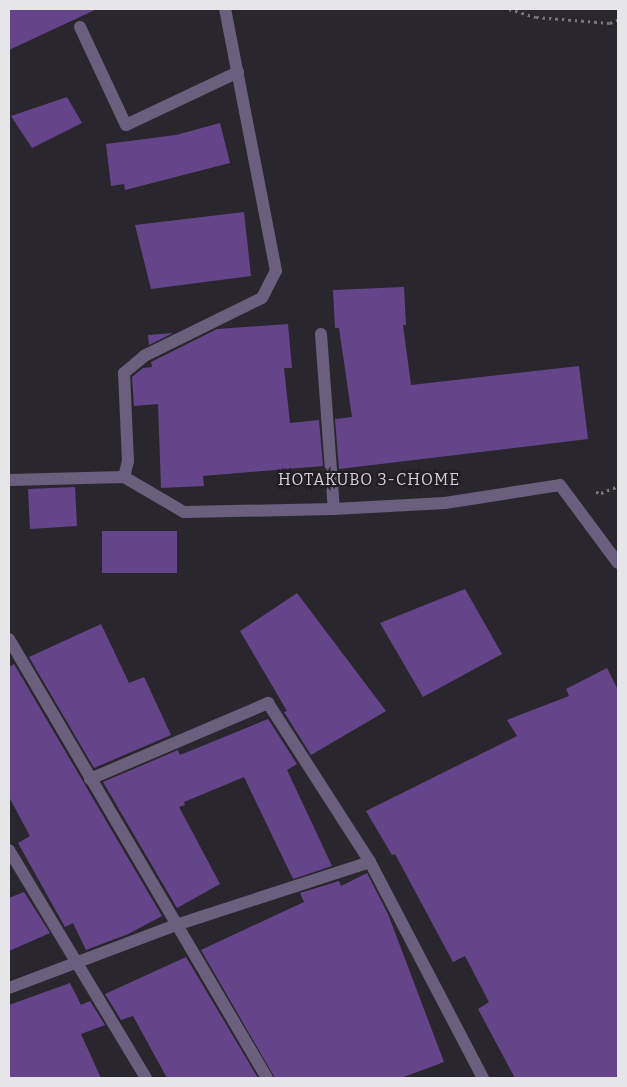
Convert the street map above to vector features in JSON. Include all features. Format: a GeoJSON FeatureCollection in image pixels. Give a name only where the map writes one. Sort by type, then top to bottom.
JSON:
{"type":"FeatureCollection","features":[{"type":"Feature","properties":{"kind":"street"},"geometry":{"type":"LineString","coordinates":[[124,477],[128,461],[124,373],[144,356],[262,298],[276,271],[225,9]]}},
{"type":"Feature","properties":{"kind":"street"},"geometry":{"type":"LineString","coordinates":[[80,27],[126,125],[238,72]]}},
{"type":"Feature","properties":{"kind":"street"},"geometry":{"type":"LineString","coordinates":[[321,334],[334,509]]}},
{"type":"Feature","properties":{"kind":"street"},"geometry":{"type":"LineString","coordinates":[[9,480],[124,477],[184,512],[334,509],[445,503],[560,485],[618,564]]}},
{"type":"Feature","properties":{"kind":"street"},"geometry":{"type":"LineString","coordinates":[[9,639],[267,1078]]}},
{"type":"Feature","properties":{"kind":"street"},"geometry":{"type":"LineString","coordinates":[[90,779],[268,703],[370,862],[483,1078]]}},
{"type":"Feature","properties":{"kind":"street"},"geometry":{"type":"LineString","coordinates":[[9,850],[146,1078]]}},
{"type":"Feature","properties":{"kind":"street"},"geometry":{"type":"LineString","coordinates":[[9,988],[176,926],[370,862]]}},
{"type":"Feature","properties":{"kind":"path"},"geometry":{"type":"LineString","coordinates":[[509,9],[536,17],[610,23],[618,20]]}},
{"type":"Feature","properties":{"kind":"building"},"geometry":{"type":"Polygon","coordinates":[[[9,9],[97,9],[9,50],[9,9]]]}},
{"type":"Feature","properties":{"kind":"building"},"geometry":{"type":"Polygon","coordinates":[[[67,97],[82,123],[32,148],[11,116],[67,97]]]}},
{"type":"Feature","properties":{"kind":"building"},"geometry":{"type":"Polygon","coordinates":[[[220,123],[230,163],[125,190],[124,184],[111,186],[106,144],[176,135],[220,123]]]}},
{"type":"Feature","properties":{"kind":"building"},"geometry":{"type":"Polygon","coordinates":[[[244,212],[251,276],[151,289],[135,225],[244,212]]]}},
{"type":"Feature","properties":{"kind":"building"},"geometry":{"type":"Polygon","coordinates":[[[404,287],[406,325],[403,325],[411,385],[579,366],[588,439],[339,469],[335,419],[352,417],[339,328],[335,328],[333,290],[404,287]]]}},
{"type":"Feature","properties":{"kind":"building"},"geometry":{"type":"Polygon","coordinates":[[[288,324],[292,368],[284,368],[290,423],[319,420],[323,466],[203,476],[204,486],[161,488],[158,404],[134,406],[132,377],[143,368],[152,367],[151,362],[217,329],[288,324]]]}},
{"type":"Feature","properties":{"kind":"building"},"geometry":{"type":"Polygon","coordinates":[[[173,333],[149,345],[148,335],[173,333]]]}},
{"type":"Feature","properties":{"kind":"building"},"geometry":{"type":"Polygon","coordinates":[[[75,487],[77,526],[30,529],[28,489],[75,487]]]}},
{"type":"Feature","properties":{"kind":"building"},"geometry":{"type":"Polygon","coordinates":[[[102,531],[177,531],[177,573],[102,573],[102,531]]]}},
{"type":"Feature","properties":{"kind":"building"},"geometry":{"type":"Polygon","coordinates":[[[465,589],[502,654],[423,697],[380,623],[465,589]]]}},
{"type":"Feature","properties":{"kind":"building"},"geometry":{"type":"Polygon","coordinates":[[[297,593],[386,711],[311,755],[284,712],[287,711],[240,631],[297,593]]]}},
{"type":"Feature","properties":{"kind":"building"},"geometry":{"type":"Polygon","coordinates":[[[101,624],[129,683],[144,677],[171,735],[94,768],[29,657],[101,624]]]}},
{"type":"Feature","properties":{"kind":"building"},"geometry":{"type":"Polygon","coordinates":[[[14,664],[162,916],[128,934],[86,950],[73,923],[65,927],[18,843],[30,836],[9,797],[9,667],[14,664]]]}},
{"type":"Feature","properties":{"kind":"building"},"geometry":{"type":"Polygon","coordinates":[[[607,668],[618,690],[618,1078],[515,1078],[478,1009],[489,1002],[465,956],[453,962],[395,854],[392,855],[366,811],[517,736],[507,720],[569,696],[566,689],[607,668]]]}},
{"type":"Feature","properties":{"kind":"building"},"geometry":{"type":"Polygon","coordinates":[[[268,719],[297,764],[287,770],[332,866],[293,879],[244,777],[184,802],[185,805],[179,807],[220,884],[177,908],[103,782],[178,750],[180,755],[268,719]]]}},
{"type":"Feature","properties":{"kind":"building"},"geometry":{"type":"Polygon","coordinates":[[[367,873],[388,914],[444,1062],[401,1078],[275,1078],[201,950],[304,902],[300,893],[339,881],[341,886],[367,873]]]}},
{"type":"Feature","properties":{"kind":"building"},"geometry":{"type":"Polygon","coordinates":[[[24,892],[50,933],[9,951],[9,898],[24,892]]]}},
{"type":"Feature","properties":{"kind":"building"},"geometry":{"type":"Polygon","coordinates":[[[186,957],[258,1078],[167,1078],[133,1016],[121,1020],[105,994],[186,957]]]}},
{"type":"Feature","properties":{"kind":"building"},"geometry":{"type":"Polygon","coordinates":[[[70,983],[81,1005],[90,1001],[105,1025],[81,1034],[101,1078],[9,1078],[9,1005],[70,983]]]}},
{"type":"Feature","properties":{"kind":"district","name":"HOTAKUBO 3-CHOME"},"geometry":{"type":"Point","coordinates":[369,480]}}]}
